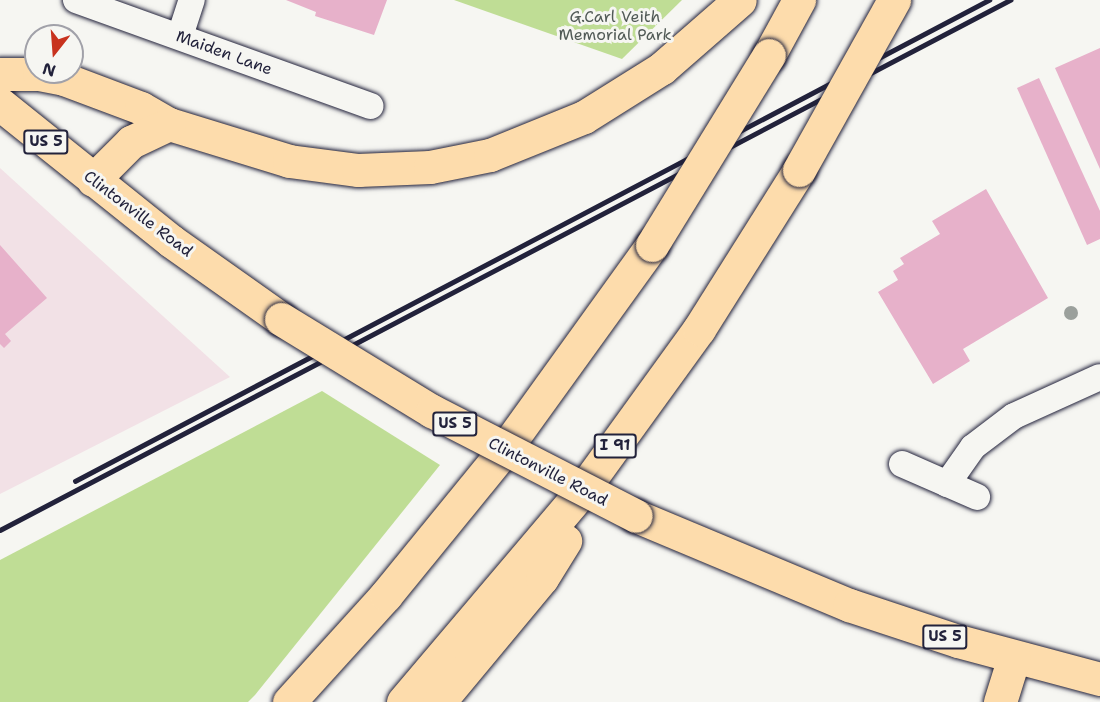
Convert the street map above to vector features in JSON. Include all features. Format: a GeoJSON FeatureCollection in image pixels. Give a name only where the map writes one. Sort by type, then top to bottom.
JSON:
{"type":"FeatureCollection","features":[{"type":"Feature","properties":{"kind":"main road"},"geometry":{"type":"LineString","coordinates":[[0,74],[39,74],[64,79],[141,108],[169,124],[271,156],[335,168],[406,170],[472,160],[536,139],[604,106],[680,54],[740,0]]}},
{"type":"Feature","properties":{"kind":"main road"},"geometry":{"type":"LineString","coordinates":[[289,702],[444,526],[563,373],[652,245],[769,55],[799,0]]}},
{"type":"Feature","properties":{"kind":"main road","name":"I 91"},"geometry":{"type":"LineString","coordinates":[[403,702],[580,492],[699,329],[800,170],[894,0]]}},
{"type":"Feature","properties":{"kind":"main road","name":"Clintonville Road"},"geometry":{"type":"LineString","coordinates":[[0,104],[93,180],[281,319],[442,416],[636,516],[830,598],[1014,657],[1100,679]]}},
{"type":"Feature","properties":{"kind":"main road"},"geometry":{"type":"LineString","coordinates":[[93,180],[131,142],[169,124]]}},
{"type":"Feature","properties":{"kind":"main road"},"geometry":{"type":"LineString","coordinates":[[439,702],[548,569],[566,539],[580,492]]}},
{"type":"Feature","properties":{"kind":"main road"},"geometry":{"type":"LineString","coordinates":[[1000,702],[1014,657]]}},
{"type":"Feature","properties":{"kind":"street","name":"Maiden Lane"},"geometry":{"type":"LineString","coordinates":[[76,0],[143,27],[180,36],[371,106]]}},
{"type":"Feature","properties":{"kind":"street"},"geometry":{"type":"LineString","coordinates":[[180,36],[192,0]]}},
{"type":"Feature","properties":{"kind":"street"},"geometry":{"type":"LineString","coordinates":[[947,484],[973,447],[1014,416],[1100,377]]}},
{"type":"Feature","properties":{"kind":"street"},"geometry":{"type":"LineString","coordinates":[[902,464],[977,497]]}},
{"type":"Feature","properties":{"kind":"shaded area"},"geometry":{"type":"Polygon","coordinates":[[[0,168],[230,377],[0,494],[0,168]]]}},
{"type":"Feature","properties":{"kind":"green space","name":"G.Carl Veith Memorial Park"},"geometry":{"type":"Polygon","coordinates":[[[454,0],[682,0],[622,59],[454,0]]]}},
{"type":"Feature","properties":{"kind":"green space"},"geometry":{"type":"Polygon","coordinates":[[[322,391],[440,465],[248,702],[0,702],[0,560],[322,391]]]}},
{"type":"Feature","properties":{"kind":"building"},"geometry":{"type":"Polygon","coordinates":[[[286,0],[387,0],[374,35],[315,16],[316,12],[286,0]]]}},
{"type":"Feature","properties":{"kind":"building"},"geometry":{"type":"Polygon","coordinates":[[[1100,48],[1100,169],[1055,68],[1100,48]]]}},
{"type":"Feature","properties":{"kind":"building"},"geometry":{"type":"Polygon","coordinates":[[[1039,78],[1100,211],[1100,239],[1087,245],[1017,88],[1039,78]]]}},
{"type":"Feature","properties":{"kind":"building"},"geometry":{"type":"Polygon","coordinates":[[[986,189],[1048,298],[963,349],[970,361],[933,384],[878,292],[898,280],[893,271],[904,264],[900,258],[940,234],[932,221],[986,189]]]}},
{"type":"Feature","properties":{"kind":"building"},"geometry":{"type":"Polygon","coordinates":[[[0,245],[47,298],[5,334],[11,341],[4,348],[0,344],[0,245]]]}},
{"type":"Feature","properties":{"kind":"railway"},"geometry":{"type":"LineString","coordinates":[[75,481],[989,0]]}},
{"type":"Feature","properties":{"kind":"railway"},"geometry":{"type":"LineString","coordinates":[[0,530],[1010,0]]}}]}
